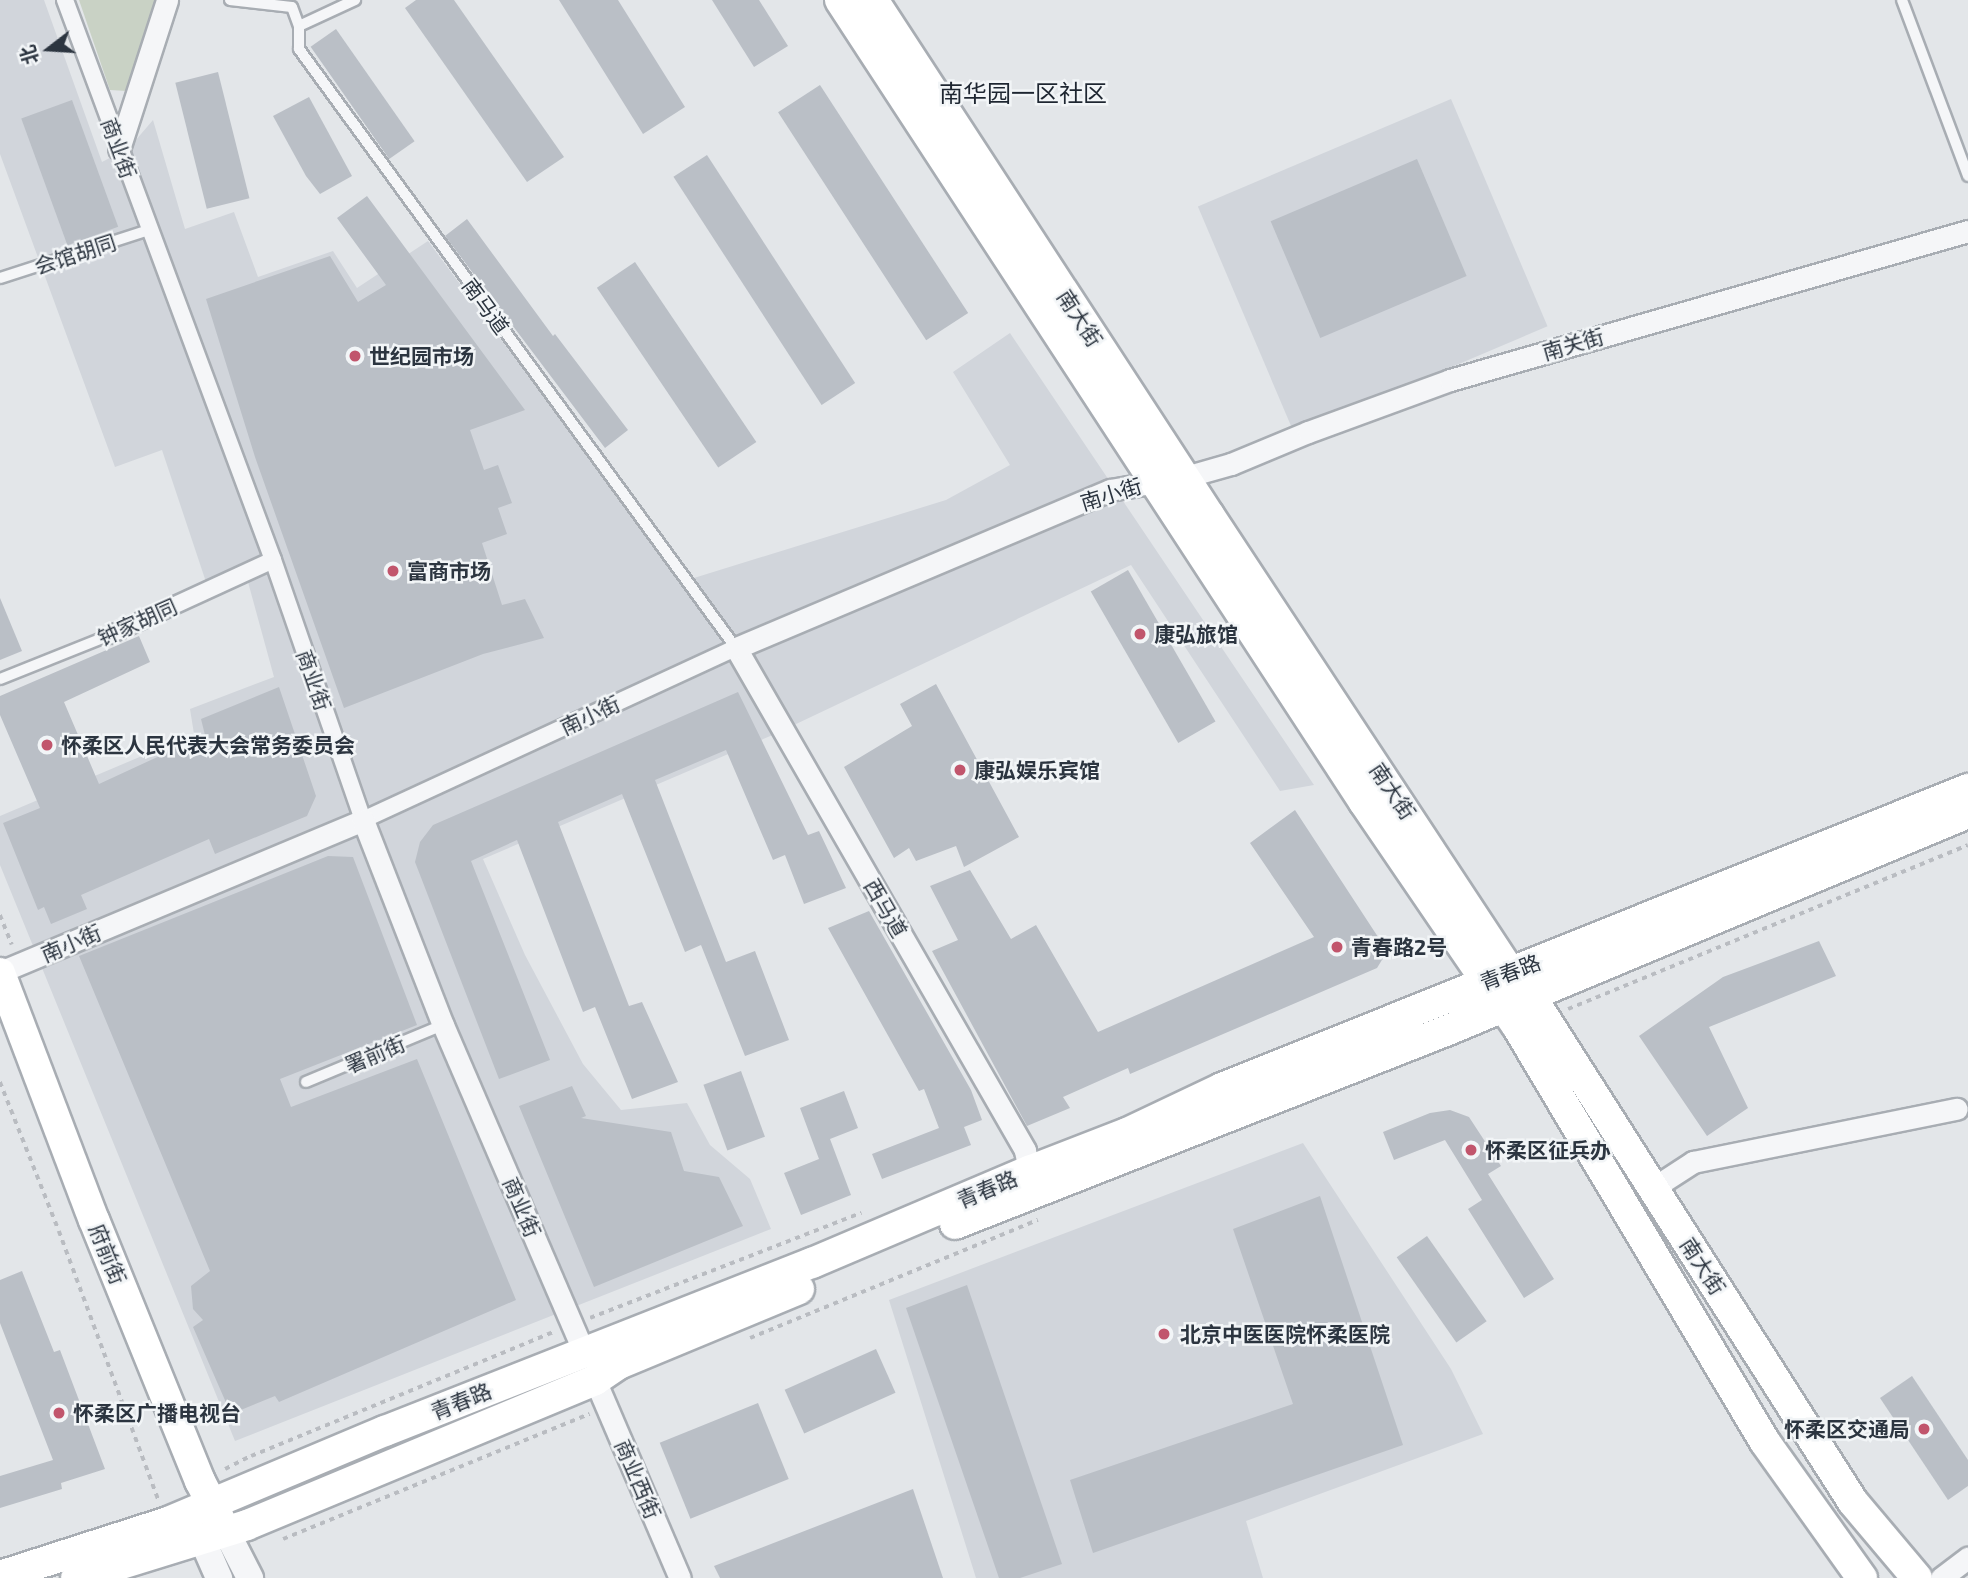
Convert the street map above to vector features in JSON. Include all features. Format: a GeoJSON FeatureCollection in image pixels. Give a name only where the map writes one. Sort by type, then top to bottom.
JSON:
{"type":"FeatureCollection","features":[{"type":"Feature","properties":{"kind":"main road","name":"南大街"},"geometry":{"type":"LineString","coordinates":[[840,0],[1153,482],[1498,977],[1526,1006],[1653,1188],[1853,1502],[1917,1578]]}},
{"type":"Feature","properties":{"kind":"main road","name":"南大街"},"geometry":{"type":"LineString","coordinates":[[873,0],[1185,477],[1498,977]]}},
{"type":"Feature","properties":{"kind":"main road","name":"青春路"},"geometry":{"type":"LineString","coordinates":[[0,1576],[206,1527],[584,1352],[812,1263],[1029,1171],[1127,1133],[1222,1088],[1968,789]]}},
{"type":"Feature","properties":{"kind":"main road","name":"青春路"},"geometry":{"type":"LineString","coordinates":[[76,1578],[206,1527],[601,1393],[620,1364],[922,1237],[1526,1006],[1968,813]]}},
{"type":"Feature","properties":{"kind":"main road","name":"府前街"},"geometry":{"type":"LineString","coordinates":[[0,973],[206,1527]]}},
{"type":"Feature","properties":{"kind":"main road","name":"南大街"},"geometry":{"type":"LineString","coordinates":[[1526,1006],[1765,1442],[1862,1578]]}},
{"type":"Feature","properties":{"kind":"main road","name":"府前街"},"geometry":{"type":"LineString","coordinates":[[0,1030],[206,1527]]}},
{"type":"Feature","properties":{"kind":"street","name":"商业街"},"geometry":{"type":"LineString","coordinates":[[65,0],[273,560],[363,820],[443,1025],[584,1352]]}},
{"type":"Feature","properties":{"kind":"street"},"geometry":{"type":"LineString","coordinates":[[119,149],[167,0]]}},
{"type":"Feature","properties":{"kind":"street","name":"南关街"},"geometry":{"type":"LineString","coordinates":[[1185,477],[1231,464],[1308,432],[1450,380],[1968,231]]}},
{"type":"Feature","properties":{"kind":"street","name":"南小街"},"geometry":{"type":"LineString","coordinates":[[0,973],[363,820],[736,648],[1110,490],[1185,477]]}},
{"type":"Feature","properties":{"kind":"street","name":"钟家胡同"},"geometry":{"type":"LineString","coordinates":[[110,635],[273,560]]}},
{"type":"Feature","properties":{"kind":"street","name":"西马道"},"geometry":{"type":"LineString","coordinates":[[736,648],[1025,1150],[1029,1171]]}},
{"type":"Feature","properties":{"kind":"street"},"geometry":{"type":"LineString","coordinates":[[1653,1188],[1693,1162],[1957,1109]]}},
{"type":"Feature","properties":{"kind":"street","name":"商业西街"},"geometry":{"type":"LineString","coordinates":[[601,1393],[680,1578]]}},
{"type":"Feature","properties":{"kind":"street"},"geometry":{"type":"LineString","coordinates":[[206,1527],[219,1578]]}},
{"type":"Feature","properties":{"kind":"street"},"geometry":{"type":"LineString","coordinates":[[206,1527],[250,1578]]}},
{"type":"Feature","properties":{"kind":"street"},"geometry":{"type":"LineString","coordinates":[[1941,1578],[1968,1558]]}},
{"type":"Feature","properties":{"kind":"lane"},"geometry":{"type":"LineString","coordinates":[[230,0],[292,7],[299,26],[355,0]]}},
{"type":"Feature","properties":{"kind":"lane"},"geometry":{"type":"LineString","coordinates":[[1902,0],[1968,176]]}},
{"type":"Feature","properties":{"kind":"lane","name":"南马道"},"geometry":{"type":"LineString","coordinates":[[299,26],[299,49],[736,648]]}},
{"type":"Feature","properties":{"kind":"lane","name":"会馆胡同"},"geometry":{"type":"LineString","coordinates":[[0,278],[149,230]]}},
{"type":"Feature","properties":{"kind":"lane","name":"钟家胡同"},"geometry":{"type":"LineString","coordinates":[[0,679],[110,635]]}},
{"type":"Feature","properties":{"kind":"lane","name":"署前街"},"geometry":{"type":"LineString","coordinates":[[306,1082],[443,1025]]}},
{"type":"Feature","properties":{"kind":"path"},"geometry":{"type":"LineString","coordinates":[[1526,1006],[1581,1005],[1968,845]]}},
{"type":"Feature","properties":{"kind":"path","name":"府前街"},"geometry":{"type":"LineString","coordinates":[[0,1082],[60,1231],[206,1527]]}},
{"type":"Feature","properties":{"kind":"path"},"geometry":{"type":"LineString","coordinates":[[739,1343],[1048,1216]]}},
{"type":"Feature","properties":{"kind":"path"},"geometry":{"type":"LineString","coordinates":[[206,1527],[297,1534],[601,1393]]}},
{"type":"Feature","properties":{"kind":"shaded area"},"geometry":{"type":"Polygon","coordinates":[[[0,0],[44,0],[102,162],[129,148],[153,120],[185,229],[234,212],[258,277],[333,251],[357,288],[428,241],[681,582],[946,500],[1010,465],[953,372],[1010,333],[1314,785],[1280,791],[1131,565],[775,734],[483,859],[525,955],[583,1064],[621,1110],[687,1103],[710,1145],[750,1179],[771,1229],[235,1441],[0,865],[0,816],[194,734],[190,709],[274,677],[248,582],[211,597],[162,450],[115,467],[0,154],[0,0]]]}},
{"type":"Feature","properties":{"kind":"shaded area"},"geometry":{"type":"Polygon","coordinates":[[[79,0],[157,0],[127,91],[110,90],[79,0]]]}},
{"type":"Feature","properties":{"kind":"shaded area"},"geometry":{"type":"Polygon","coordinates":[[[1451,99],[1548,326],[1294,434],[1198,206],[1451,99]]]}},
{"type":"Feature","properties":{"kind":"shaded area","name":"北京中医医院怀柔医院"},"geometry":{"type":"Polygon","coordinates":[[[1303,1143],[1451,1369],[1483,1434],[1246,1521],[1263,1578],[976,1578],[889,1300],[1303,1143]]]}},
{"type":"Feature","properties":{"kind":"building"},"geometry":{"type":"Polygon","coordinates":[[[416,0],[454,0],[564,157],[527,182],[405,8],[416,0]]]}},
{"type":"Feature","properties":{"kind":"building"},"geometry":{"type":"Polygon","coordinates":[[[559,0],[618,0],[685,107],[643,134],[559,0]]]}},
{"type":"Feature","properties":{"kind":"building"},"geometry":{"type":"Polygon","coordinates":[[[712,0],[759,0],[788,46],[754,67],[712,0]]]}},
{"type":"Feature","properties":{"kind":"building"},"geometry":{"type":"Polygon","coordinates":[[[336,29],[415,141],[389,159],[311,47],[336,29]]]}},
{"type":"Feature","properties":{"kind":"building"},"geometry":{"type":"Polygon","coordinates":[[[218,72],[249,198],[207,209],[175,83],[218,72]]]}},
{"type":"Feature","properties":{"kind":"building"},"geometry":{"type":"Polygon","coordinates":[[[820,85],[968,313],[926,340],[778,112],[820,85]]]}},
{"type":"Feature","properties":{"kind":"building"},"geometry":{"type":"Polygon","coordinates":[[[309,97],[352,176],[320,194],[306,176],[273,116],[309,97]]]}},
{"type":"Feature","properties":{"kind":"building"},"geometry":{"type":"Polygon","coordinates":[[[72,100],[118,227],[67,245],[21,118],[72,100]]]}},
{"type":"Feature","properties":{"kind":"building"},"geometry":{"type":"Polygon","coordinates":[[[707,155],[855,383],[822,405],[673,177],[707,155]]]}},
{"type":"Feature","properties":{"kind":"building"},"geometry":{"type":"Polygon","coordinates":[[[1417,159],[1467,276],[1320,338],[1271,221],[1417,159]]]}},
{"type":"Feature","properties":{"kind":"building"},"geometry":{"type":"Polygon","coordinates":[[[367,196],[525,410],[470,430],[484,470],[498,465],[512,503],[498,508],[507,534],[482,543],[502,605],[525,599],[544,638],[483,654],[344,708],[255,457],[206,299],[330,256],[358,302],[386,285],[337,218],[367,196]]]}},
{"type":"Feature","properties":{"kind":"building"},"geometry":{"type":"Polygon","coordinates":[[[467,219],[553,336],[555,334],[628,430],[605,448],[445,236],[467,219]]]}},
{"type":"Feature","properties":{"kind":"building"},"geometry":{"type":"Polygon","coordinates":[[[635,262],[756,442],[718,468],[597,288],[635,262]]]}},
{"type":"Feature","properties":{"kind":"building","name":"康弘旅馆"},"geometry":{"type":"Polygon","coordinates":[[[1128,570],[1216,722],[1178,743],[1091,592],[1128,570]]]}},
{"type":"Feature","properties":{"kind":"building"},"geometry":{"type":"Polygon","coordinates":[[[0,598],[22,651],[0,660],[0,598]]]}},
{"type":"Feature","properties":{"kind":"building"},"geometry":{"type":"Polygon","coordinates":[[[139,636],[150,662],[64,702],[99,784],[205,735],[201,719],[279,687],[316,796],[307,816],[215,854],[209,839],[81,895],[87,909],[51,924],[44,907],[38,910],[3,823],[40,808],[0,715],[0,696],[139,636]]]}},
{"type":"Feature","properties":{"kind":"building"},"geometry":{"type":"Polygon","coordinates":[[[936,684],[1019,837],[964,867],[956,846],[916,861],[909,848],[894,858],[844,767],[912,726],[900,704],[936,684]]]}},
{"type":"Feature","properties":{"kind":"building"},"geometry":{"type":"Polygon","coordinates":[[[738,692],[808,835],[819,831],[846,888],[804,904],[785,855],[773,860],[726,750],[655,780],[726,962],[755,951],[789,1040],[745,1056],[701,945],[685,952],[622,794],[558,822],[629,1006],[642,1002],[678,1082],[632,1099],[595,1007],[583,1012],[517,840],[471,861],[550,1060],[499,1079],[415,862],[420,842],[433,825],[738,692]]]}},
{"type":"Feature","properties":{"kind":"building"},"geometry":{"type":"Polygon","coordinates":[[[1295,810],[1380,940],[1385,955],[1377,968],[1130,1074],[1128,1068],[1063,1097],[1070,1108],[1027,1126],[932,951],[958,940],[930,886],[970,870],[1011,939],[1036,925],[1098,1032],[1314,937],[1250,843],[1295,810]]]}},
{"type":"Feature","properties":{"kind":"building"},"geometry":{"type":"Polygon","coordinates":[[[328,856],[353,857],[417,1025],[280,1079],[291,1107],[417,1059],[516,1300],[279,1402],[275,1396],[231,1414],[193,1327],[203,1320],[193,1309],[191,1286],[210,1271],[79,956],[328,856]]]}},
{"type":"Feature","properties":{"kind":"building"},"geometry":{"type":"Polygon","coordinates":[[[869,911],[971,1090],[982,1120],[964,1127],[971,1145],[882,1179],[872,1154],[939,1128],[924,1089],[919,1091],[828,928],[869,911]]]}},
{"type":"Feature","properties":{"kind":"building"},"geometry":{"type":"Polygon","coordinates":[[[1819,941],[1836,976],[1709,1027],[1748,1108],[1707,1136],[1639,1036],[1723,977],[1819,941]]]}},
{"type":"Feature","properties":{"kind":"building"},"geometry":{"type":"Polygon","coordinates":[[[741,1071],[765,1137],[727,1150],[703,1085],[741,1071]]]}},
{"type":"Feature","properties":{"kind":"building"},"geometry":{"type":"Polygon","coordinates":[[[572,1086],[586,1116],[581,1118],[671,1132],[684,1171],[719,1177],[743,1226],[594,1287],[519,1106],[572,1086]]]}},
{"type":"Feature","properties":{"kind":"building"},"geometry":{"type":"Polygon","coordinates":[[[844,1091],[858,1128],[830,1139],[851,1195],[801,1215],[784,1173],[819,1159],[800,1108],[844,1091]]]}},
{"type":"Feature","properties":{"kind":"building"},"geometry":{"type":"Polygon","coordinates":[[[1450,1110],[1469,1117],[1501,1166],[1488,1174],[1554,1279],[1524,1298],[1468,1209],[1482,1200],[1445,1140],[1394,1160],[1383,1132],[1430,1113],[1450,1110]]]}},
{"type":"Feature","properties":{"kind":"building"},"geometry":{"type":"Polygon","coordinates":[[[1320,1196],[1403,1445],[1093,1553],[1070,1480],[1293,1404],[1233,1229],[1320,1196]]]}},
{"type":"Feature","properties":{"kind":"building"},"geometry":{"type":"Polygon","coordinates":[[[1427,1236],[1487,1321],[1456,1342],[1397,1257],[1427,1236]]]}},
{"type":"Feature","properties":{"kind":"building"},"geometry":{"type":"Polygon","coordinates":[[[22,1271],[54,1352],[60,1350],[105,1469],[61,1483],[62,1489],[0,1508],[0,1476],[53,1460],[0,1323],[0,1280],[22,1271]]]}},
{"type":"Feature","properties":{"kind":"building"},"geometry":{"type":"Polygon","coordinates":[[[967,1285],[1062,1564],[1020,1578],[999,1578],[906,1308],[967,1285]]]}},
{"type":"Feature","properties":{"kind":"building"},"geometry":{"type":"Polygon","coordinates":[[[876,1349],[896,1393],[804,1434],[785,1390],[876,1349]]]}},
{"type":"Feature","properties":{"kind":"building","name":"怀柔区交通局"},"geometry":{"type":"Polygon","coordinates":[[[1912,1376],[1968,1460],[1968,1486],[1948,1500],[1880,1398],[1912,1376]]]}},
{"type":"Feature","properties":{"kind":"building"},"geometry":{"type":"Polygon","coordinates":[[[758,1403],[789,1479],[690,1519],[660,1443],[758,1403]]]}},
{"type":"Feature","properties":{"kind":"building"},"geometry":{"type":"Polygon","coordinates":[[[913,1489],[943,1578],[720,1578],[714,1566],[913,1489]]]}},
{"type":"Feature","properties":{"kind":"place","name":"世纪园市场"},"geometry":{"type":"Point","coordinates":[355,356]}},
{"type":"Feature","properties":{"kind":"place","name":"富商市场"},"geometry":{"type":"Point","coordinates":[393,571]}},
{"type":"Feature","properties":{"kind":"place","name":"康弘旅馆"},"geometry":{"type":"Point","coordinates":[1140,634]}},
{"type":"Feature","properties":{"kind":"place","name":"怀柔区人民代表大会常务委员会"},"geometry":{"type":"Point","coordinates":[47,745]}},
{"type":"Feature","properties":{"kind":"place","name":"康弘娱乐宾馆"},"geometry":{"type":"Point","coordinates":[960,770]}},
{"type":"Feature","properties":{"kind":"place","name":"青春路2号"},"geometry":{"type":"Point","coordinates":[1337,947]}},
{"type":"Feature","properties":{"kind":"place","name":"怀柔区征兵办"},"geometry":{"type":"Point","coordinates":[1471,1150]}},
{"type":"Feature","properties":{"kind":"place","name":"北京中医医院怀柔医院"},"geometry":{"type":"Point","coordinates":[1164,1334]}},
{"type":"Feature","properties":{"kind":"place","name":"怀柔区广播电视台"},"geometry":{"type":"Point","coordinates":[59,1413]}},
{"type":"Feature","properties":{"kind":"place","name":"怀柔区交通局"},"geometry":{"type":"Point","coordinates":[1924,1429]}},
{"type":"Feature","properties":{"kind":"district","name":"南华园一区社区"},"geometry":{"type":"Point","coordinates":[1023,93]}}]}
